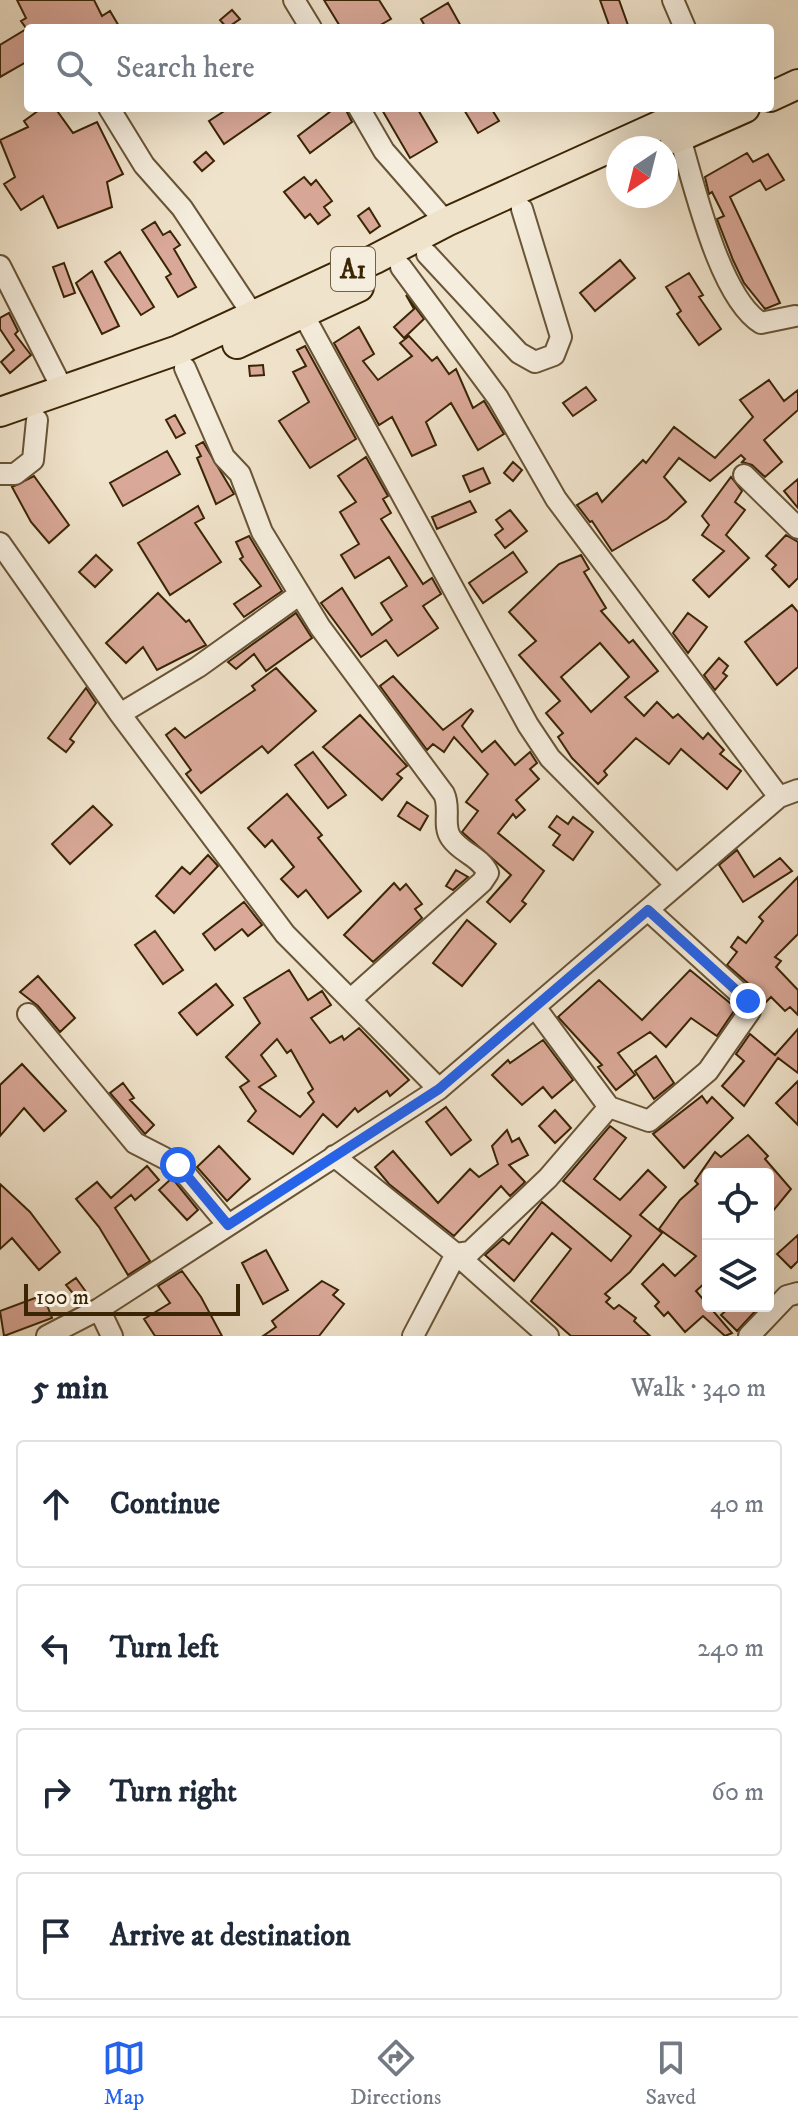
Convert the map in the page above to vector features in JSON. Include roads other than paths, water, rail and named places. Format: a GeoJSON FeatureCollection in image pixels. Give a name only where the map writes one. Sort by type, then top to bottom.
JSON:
{"type":"FeatureCollection","features":[{"type":"Feature","properties":{"kind":"highway"},"geometry":{"type":"LineString","coordinates":[[774,73],[798,63]]}},
{"type":"Feature","properties":{"kind":"highway"},"geometry":{"type":"LineString","coordinates":[[774,95],[798,84]]}},
{"type":"Feature","properties":{"kind":"highway","name":"A1"},"geometry":{"type":"LineString","coordinates":[[0,412],[178,350],[375,259],[446,222],[689,112]]}},
{"type":"Feature","properties":{"kind":"highway"},"geometry":{"type":"LineString","coordinates":[[678,138],[736,112]]}},
{"type":"Feature","properties":{"kind":"highway","name":"A1"},"geometry":{"type":"LineString","coordinates":[[0,432],[185,368],[606,170]]}},
{"type":"Feature","properties":{"kind":"street"},"geometry":{"type":"LineString","coordinates":[[294,0],[309,24]]}},
{"type":"Feature","properties":{"kind":"street"},"geometry":{"type":"LineString","coordinates":[[673,0],[683,24]]}},
{"type":"Feature","properties":{"kind":"street"},"geometry":{"type":"LineString","coordinates":[[111,112],[144,165],[182,208],[253,315]]}},
{"type":"Feature","properties":{"kind":"street"},"geometry":{"type":"LineString","coordinates":[[361,112],[384,151],[446,222]]}},
{"type":"Feature","properties":{"kind":"street"},"geometry":{"type":"LineString","coordinates":[[678,166],[708,237],[747,311],[761,323],[795,316]]}},
{"type":"Feature","properties":{"kind":"street"},"geometry":{"type":"LineString","coordinates":[[427,254],[519,353],[535,362],[554,355],[561,337],[522,209]]}},
{"type":"Feature","properties":{"kind":"street"},"geometry":{"type":"LineString","coordinates":[[0,266],[64,392]]}},
{"type":"Feature","properties":{"kind":"street"},"geometry":{"type":"LineString","coordinates":[[47,1336],[99,1309],[439,1089],[788,793],[556,499],[498,398],[401,267]]}},
{"type":"Feature","properties":{"kind":"street"},"geometry":{"type":"LineString","coordinates":[[303,314],[528,725],[566,775],[676,885]]}},
{"type":"Feature","properties":{"kind":"street"},"geometry":{"type":"LineString","coordinates":[[185,368],[224,457],[240,474],[262,532],[300,594],[444,794],[450,806],[447,826],[451,838],[483,863],[488,873],[482,882],[351,999]]}},
{"type":"Feature","properties":{"kind":"street"},"geometry":{"type":"LineString","coordinates":[[0,474],[15,474],[33,460],[37,420]]}},
{"type":"Feature","properties":{"kind":"street"},"geometry":{"type":"LineString","coordinates":[[744,475],[798,528]]}},
{"type":"Feature","properties":{"kind":"street"},"geometry":{"type":"LineString","coordinates":[[0,543],[120,714],[285,934],[439,1089]]}},
{"type":"Feature","properties":{"kind":"street"},"geometry":{"type":"LineString","coordinates":[[120,714],[198,667],[300,594]]}},
{"type":"Feature","properties":{"kind":"street"},"geometry":{"type":"LineString","coordinates":[[535,1007],[609,1107],[649,1121],[708,1071],[750,1011],[748,1001],[648,910]]}},
{"type":"Feature","properties":{"kind":"street"},"geometry":{"type":"LineString","coordinates":[[28,1014],[135,1143],[178,1165],[228,1225]]}},
{"type":"Feature","properties":{"kind":"street"},"geometry":{"type":"LineString","coordinates":[[456,1254],[470,1252],[548,1178],[609,1107]]}},
{"type":"Feature","properties":{"kind":"street"},"geometry":{"type":"LineString","coordinates":[[334,1156],[456,1254],[548,1336]]}},
{"type":"Feature","properties":{"kind":"street"},"geometry":{"type":"LineString","coordinates":[[413,1336],[456,1254]]}},
{"type":"Feature","properties":{"kind":"street"},"geometry":{"type":"LineString","coordinates":[[749,1336],[787,1296],[798,1293]]}},
{"type":"Feature","properties":{"kind":"street"},"geometry":{"type":"LineString","coordinates":[[99,1309],[112,1336]]}}]}
